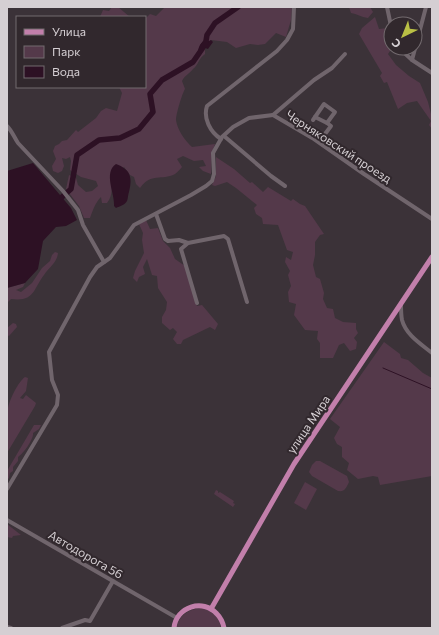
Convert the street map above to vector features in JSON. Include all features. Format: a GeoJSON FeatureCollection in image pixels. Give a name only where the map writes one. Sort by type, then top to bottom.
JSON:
{"type":"FeatureCollection","features":[{"type":"Feature","properties":{"kind":"main road","name":"улица Мира"},"geometry":{"type":"LineString","coordinates":[[211,609],[294,464],[432,257]]}},
{"type":"Feature","properties":{"kind":"main road"},"geometry":{"type":"LineString","coordinates":[[174,628],[177,618],[181,612],[193,606],[205,606],[217,614],[222,620],[224,628]]}},
{"type":"Feature","properties":{"kind":"street"},"geometry":{"type":"LineString","coordinates":[[285,186],[211,131],[206,110],[207,106],[277,51],[287,40],[293,29],[294,7]]}},
{"type":"Feature","properties":{"kind":"street"},"geometry":{"type":"LineString","coordinates":[[412,60],[426,7]]}},
{"type":"Feature","properties":{"kind":"street","name":"Черняковский проезд"},"geometry":{"type":"LineString","coordinates":[[345,54],[332,68],[314,80],[273,115],[319,142],[432,219]]}},
{"type":"Feature","properties":{"kind":"street"},"geometry":{"type":"LineString","coordinates":[[408,56],[432,73]]}},
{"type":"Feature","properties":{"kind":"street"},"geometry":{"type":"LineString","coordinates":[[319,142],[330,126],[314,118],[324,104],[335,112],[327,124]]}},
{"type":"Feature","properties":{"kind":"street"},"geometry":{"type":"LineString","coordinates":[[7,489],[57,404],[58,395],[52,380],[49,352],[97,267],[110,258],[134,226],[206,186],[212,181],[214,174],[213,153],[222,138],[233,127],[249,118],[273,115]]}},
{"type":"Feature","properties":{"kind":"street"},"geometry":{"type":"LineString","coordinates":[[7,126],[12,131],[13,136],[18,143],[63,191],[78,210],[83,225],[104,262]]}},
{"type":"Feature","properties":{"kind":"street"},"geometry":{"type":"LineString","coordinates":[[156,214],[165,239],[168,241],[179,240],[188,243]]}},
{"type":"Feature","properties":{"kind":"street"},"geometry":{"type":"LineString","coordinates":[[197,303],[181,249],[188,243],[224,236],[228,239],[247,302]]}},
{"type":"Feature","properties":{"kind":"street"},"geometry":{"type":"LineString","coordinates":[[401,304],[402,320],[406,328],[411,335],[432,353]]}},
{"type":"Feature","properties":{"kind":"street","name":"Автодорога 56"},"geometry":{"type":"LineString","coordinates":[[7,520],[177,618]]}},
{"type":"Feature","properties":{"kind":"street"},"geometry":{"type":"LineString","coordinates":[[62,628],[85,620],[90,621],[113,581]]}},
{"type":"Feature","properties":{"kind":"street"},"geometry":{"type":"LineString","coordinates":[[7,627],[11,628]]}},
{"type":"Feature","properties":{"kind":"green space"},"geometry":{"type":"Polygon","coordinates":[[[112,7],[118,7],[129,16],[100,16],[103,10],[109,11],[112,7]]]}},
{"type":"Feature","properties":{"kind":"green space"},"geometry":{"type":"Polygon","coordinates":[[[165,7],[292,7],[291,20],[286,37],[276,33],[265,44],[250,44],[236,48],[227,42],[211,40],[209,42],[203,41],[200,46],[205,48],[205,54],[182,81],[185,89],[176,117],[178,127],[182,135],[192,147],[215,144],[212,153],[211,174],[203,171],[199,167],[206,166],[203,160],[194,161],[183,156],[177,159],[182,167],[176,173],[170,176],[153,178],[144,183],[140,188],[136,184],[134,177],[130,175],[124,167],[110,178],[112,191],[107,203],[102,203],[101,197],[90,218],[84,218],[79,206],[66,189],[69,175],[76,178],[78,185],[86,192],[92,191],[98,186],[96,181],[81,177],[70,170],[70,157],[66,159],[62,158],[64,166],[62,171],[58,173],[53,171],[52,166],[56,159],[53,151],[55,146],[62,141],[67,140],[76,130],[78,132],[96,118],[101,111],[106,108],[117,111],[122,93],[120,88],[146,88],[146,18],[150,14],[156,16],[165,7]]]}},
{"type":"Feature","properties":{"kind":"green space"},"geometry":{"type":"Polygon","coordinates":[[[349,7],[370,7],[373,12],[368,18],[366,18],[351,13],[349,7]]]}},
{"type":"Feature","properties":{"kind":"green space"},"geometry":{"type":"Polygon","coordinates":[[[375,17],[379,29],[383,29],[383,56],[389,56],[396,65],[420,83],[428,102],[432,118],[432,129],[429,125],[431,121],[417,101],[407,103],[398,109],[387,82],[384,83],[380,76],[382,73],[359,34],[362,28],[375,17]]]}},
{"type":"Feature","properties":{"kind":"green space"},"geometry":{"type":"Polygon","coordinates":[[[216,157],[234,169],[250,183],[252,182],[263,192],[268,187],[291,201],[293,199],[305,206],[324,234],[320,235],[315,242],[313,265],[316,277],[320,279],[324,293],[323,299],[327,308],[333,309],[335,318],[343,322],[356,323],[358,333],[354,338],[357,342],[356,349],[350,351],[344,343],[339,345],[333,358],[320,358],[320,343],[317,339],[318,331],[305,330],[294,315],[296,304],[289,302],[288,292],[291,286],[288,275],[290,271],[285,262],[286,257],[291,260],[293,252],[287,250],[278,225],[263,224],[262,218],[256,214],[254,208],[257,205],[227,182],[215,186],[212,185],[216,176],[216,157]]]}},
{"type":"Feature","properties":{"kind":"green space"},"geometry":{"type":"Polygon","coordinates":[[[146,220],[150,229],[158,228],[163,241],[170,248],[175,259],[185,266],[197,306],[202,305],[218,324],[215,330],[210,327],[183,340],[181,344],[177,344],[173,339],[177,332],[173,328],[170,330],[162,323],[162,317],[166,310],[167,302],[158,288],[157,276],[152,275],[147,259],[143,267],[145,274],[139,277],[137,282],[133,278],[144,253],[142,240],[143,233],[139,224],[146,220]]]}},
{"type":"Feature","properties":{"kind":"green space"},"geometry":{"type":"Polygon","coordinates":[[[55,252],[58,253],[56,260],[32,293],[25,298],[11,299],[7,303],[7,288],[25,283],[23,287],[16,290],[21,292],[32,283],[42,268],[50,261],[55,252]]]}},
{"type":"Feature","properties":{"kind":"green space"},"geometry":{"type":"Polygon","coordinates":[[[13,323],[16,324],[17,327],[9,336],[7,335],[7,328],[13,323]]]}},
{"type":"Feature","properties":{"kind":"green space"},"geometry":{"type":"Polygon","coordinates":[[[384,342],[400,354],[401,358],[408,360],[423,373],[432,378],[432,476],[380,485],[378,477],[373,476],[358,479],[347,470],[349,463],[342,457],[342,447],[337,444],[334,438],[340,427],[330,419],[384,342]]]}},
{"type":"Feature","properties":{"kind":"green space"},"geometry":{"type":"Polygon","coordinates":[[[25,377],[28,378],[26,391],[20,398],[23,399],[26,395],[36,403],[7,453],[8,408],[15,391],[22,379],[25,377]]]}},
{"type":"Feature","properties":{"kind":"green space"},"geometry":{"type":"Polygon","coordinates":[[[34,425],[41,425],[39,429],[33,433],[32,439],[28,446],[18,457],[18,461],[13,467],[13,471],[10,473],[7,480],[7,471],[34,425]]]}},
{"type":"Feature","properties":{"kind":"green space"},"geometry":{"type":"Polygon","coordinates":[[[316,461],[320,461],[347,476],[349,482],[345,489],[338,491],[312,476],[309,472],[312,465],[316,461]]]}},
{"type":"Feature","properties":{"kind":"green space"},"geometry":{"type":"Polygon","coordinates":[[[305,482],[317,489],[306,510],[294,503],[305,482]]]}},
{"type":"Feature","properties":{"kind":"green space"},"geometry":{"type":"Polygon","coordinates":[[[216,490],[218,493],[220,492],[234,501],[233,503],[235,504],[233,507],[214,494],[216,490]]]}},
{"type":"Feature","properties":{"kind":"green space"},"geometry":{"type":"Polygon","coordinates":[[[7,524],[21,535],[13,536],[12,538],[7,537],[7,524]]]}},
{"type":"Feature","properties":{"kind":"green space"},"geometry":{"type":"Polygon","coordinates":[[[199,608],[214,614],[221,628],[176,628],[179,620],[184,614],[199,608]]]}},
{"type":"Feature","properties":{"kind":"water"},"geometry":{"type":"Polygon","coordinates":[[[211,40],[213,42],[208,49],[202,47],[200,53],[198,53],[202,42],[211,40]]]}},
{"type":"Feature","properties":{"kind":"water"},"geometry":{"type":"Polygon","coordinates":[[[33,163],[71,208],[77,220],[66,226],[56,227],[43,241],[38,269],[25,283],[7,288],[7,171],[33,163]]]}},
{"type":"Feature","properties":{"kind":"water"},"geometry":{"type":"Polygon","coordinates":[[[116,164],[127,171],[131,182],[127,201],[116,208],[114,206],[110,184],[110,173],[116,164]]]}},
{"type":"Feature","properties":{"kind":"waterway"},"geometry":{"type":"LineString","coordinates":[[62,197],[71,189],[77,155],[99,140],[120,138],[139,129],[153,112],[150,94],[162,80],[193,62],[202,49],[207,35],[215,23],[238,7]]}},
{"type":"Feature","properties":{"kind":"waterway"},"geometry":{"type":"LineString","coordinates":[[383,368],[432,389]]}}]}
